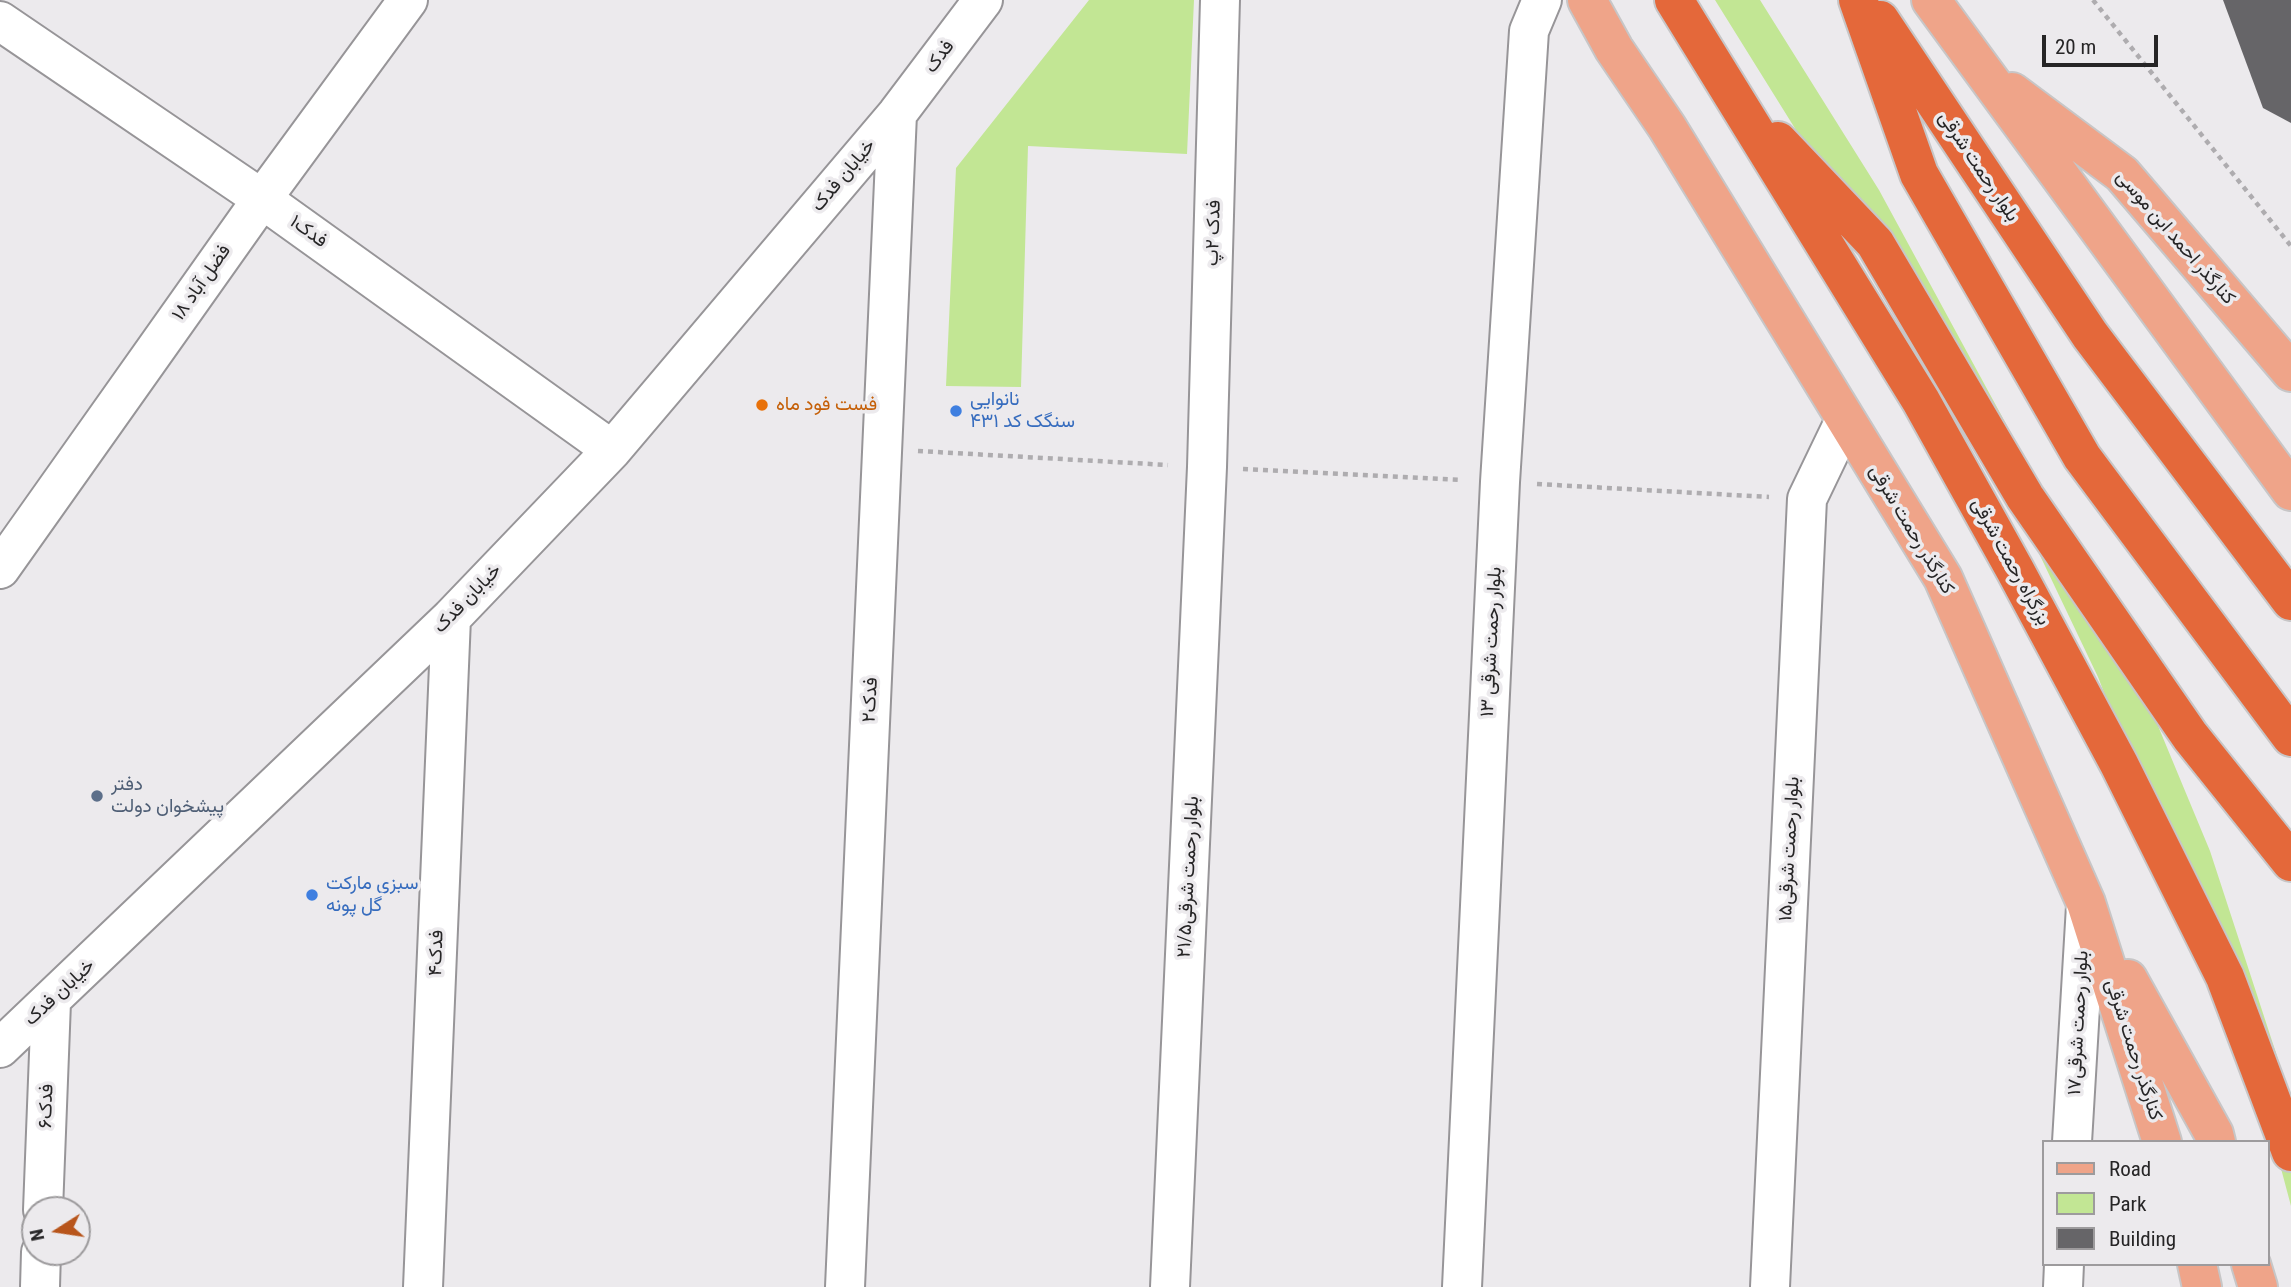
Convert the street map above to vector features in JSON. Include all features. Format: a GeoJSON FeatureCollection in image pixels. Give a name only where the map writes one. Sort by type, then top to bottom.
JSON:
{"type":"FeatureCollection","features":[{"type":"Feature","properties":{"kind":"highway","name":"بزرگراه رحمت شرقی"},"geometry":{"type":"LineString","coordinates":[[1674,0],[1921,401],[2113,752],[2225,976],[2291,1152]]}},
{"type":"Feature","properties":{"kind":"highway"},"geometry":{"type":"LineString","coordinates":[[1858,0],[1919,174],[2082,457],[2291,737]]}},
{"type":"Feature","properties":{"kind":"highway","name":"بلوار رحمت شرقی"},"geometry":{"type":"LineString","coordinates":[[1866,0],[2090,335],[2291,601]]}},
{"type":"Feature","properties":{"kind":"highway"},"geometry":{"type":"LineString","coordinates":[[1727,86],[1875,243],[2025,498],[2190,736],[2291,862]]}},
{"type":"Feature","properties":{"kind":"main road","name":"کنارگذر رحمت شرقی"},"geometry":{"type":"LineString","coordinates":[[1587,0],[1614,49],[1667,127],[1943,578],[2086,903],[2161,1140]]}},
{"type":"Feature","properties":{"kind":"main road"},"geometry":{"type":"LineString","coordinates":[[1931,0],[2291,491]]}},
{"type":"Feature","properties":{"kind":"main road","name":"کنارگذر احمد ابن موسی"},"geometry":{"type":"LineString","coordinates":[[1980,68],[2122,174],[2291,372]]}},
{"type":"Feature","properties":{"kind":"main road"},"geometry":{"type":"LineString","coordinates":[[2086,903],[2216,1140]]}},
{"type":"Feature","properties":{"kind":"main road"},"geometry":{"type":"LineString","coordinates":[[2197,1266],[2202,1287]]}},
{"type":"Feature","properties":{"kind":"main road"},"geometry":{"type":"LineString","coordinates":[[2252,1266],[2258,1287]]}},
{"type":"Feature","properties":{"kind":"street","name":"فضل آباد ۱۸"},"geometry":{"type":"LineString","coordinates":[[0,569],[261,199],[408,0]]}},
{"type":"Feature","properties":{"kind":"street","name":"فدک"},"geometry":{"type":"LineString","coordinates":[[897,114],[983,0]]}},
{"type":"Feature","properties":{"kind":"street","name":"فدک ۲پ"},"geometry":{"type":"LineString","coordinates":[[1207,467],[1220,0]]}},
{"type":"Feature","properties":{"kind":"street","name":"بلوار رحمت شرقی ۱۳"},"geometry":{"type":"LineString","coordinates":[[1462,1287],[1500,482],[1529,31],[1542,0]]}},
{"type":"Feature","properties":{"kind":"street","name":"فدک۱"},"geometry":{"type":"LineString","coordinates":[[0,22],[261,199],[612,450]]}},
{"type":"Feature","properties":{"kind":"street","name":"فدک۲"},"geometry":{"type":"LineString","coordinates":[[845,1287],[897,114]]}},
{"type":"Feature","properties":{"kind":"street","name":"خیابان فدک"},"geometry":{"type":"LineString","coordinates":[[0,1048],[451,618],[612,450],[897,114]]}},
{"type":"Feature","properties":{"kind":"street","name":"بلوار رحمت شرقی۱۵"},"geometry":{"type":"LineString","coordinates":[[1770,1287],[1807,499],[1845,421]]}},
{"type":"Feature","properties":{"kind":"street","name":"بلوار رحمت شرقی۲۱/۵"},"geometry":{"type":"LineString","coordinates":[[1170,1287],[1207,467]]}},
{"type":"Feature","properties":{"kind":"street","name":"فدک۴"},"geometry":{"type":"LineString","coordinates":[[424,1287],[451,618]]}},
{"type":"Feature","properties":{"kind":"street","name":"بلوار رحمت شرقی۱۷"},"geometry":{"type":"LineString","coordinates":[[2072,1140],[2086,903]]}},
{"type":"Feature","properties":{"kind":"street","name":"فدک۶"},"geometry":{"type":"LineString","coordinates":[[44,1196],[51,1002]]}},
{"type":"Feature","properties":{"kind":"street"},"geometry":{"type":"LineString","coordinates":[[40,1287],[41,1266]]}},
{"type":"Feature","properties":{"kind":"street"},"geometry":{"type":"LineString","coordinates":[[2063,1287],[2064,1266]]}},
{"type":"Feature","properties":{"kind":"path"},"geometry":{"type":"LineString","coordinates":[[2093,0],[2291,246]]}},
{"type":"Feature","properties":{"kind":"path"},"geometry":{"type":"LineString","coordinates":[[883,449],[1207,467]]}},
{"type":"Feature","properties":{"kind":"green space"},"geometry":{"type":"Polygon","coordinates":[[[1089,0],[1194,0],[1187,154],[1028,146],[1021,387],[946,386],[956,168],[1089,0]]]}},
{"type":"Feature","properties":{"kind":"green space"},"geometry":{"type":"Polygon","coordinates":[[[1715,0],[1760,0],[1879,190],[2119,632],[2210,851],[2291,1099],[2291,1206],[2263,1101],[2098,677],[1971,411],[1715,0]]]}},
{"type":"Feature","properties":{"kind":"building"},"geometry":{"type":"Polygon","coordinates":[[[2223,0],[2291,0],[2291,123],[2263,108],[2223,0]]]}},
{"type":"Feature","properties":{"kind":"place","name":"فست فود ماه"},"geometry":{"type":"Point","coordinates":[762,405]}},
{"type":"Feature","properties":{"kind":"place","name":"نانوایی سنگک کد ۴۳۱"},"geometry":{"type":"Point","coordinates":[956,411]}},
{"type":"Feature","properties":{"kind":"place","name":"دفتر پیشخوان دولت"},"geometry":{"type":"Point","coordinates":[97,796]}},
{"type":"Feature","properties":{"kind":"place","name":"سبزی مارکت گل پونه"},"geometry":{"type":"Point","coordinates":[312,895]}}]}
